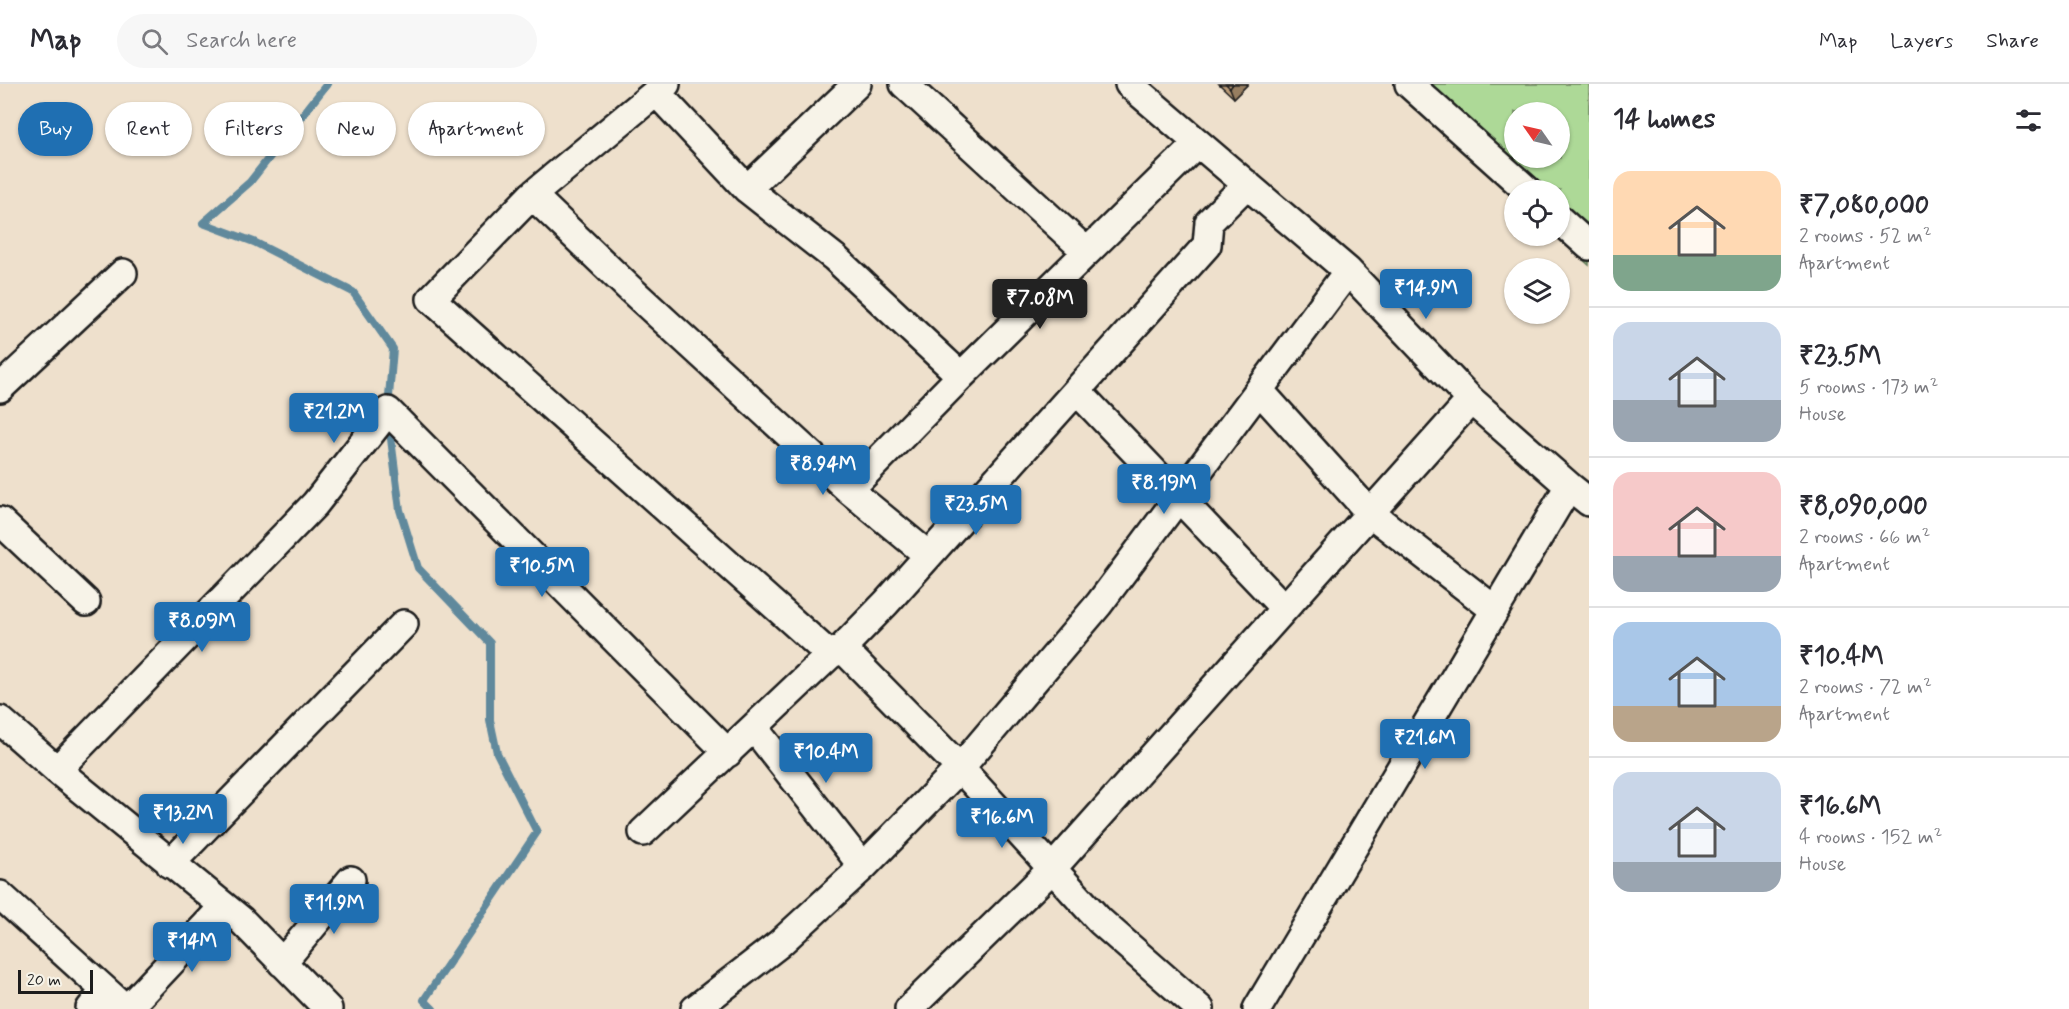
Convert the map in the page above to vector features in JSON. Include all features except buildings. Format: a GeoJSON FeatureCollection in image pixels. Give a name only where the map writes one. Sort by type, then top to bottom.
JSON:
{"type":"FeatureCollection","features":[{"type":"Feature","properties":{"kind":"street"},"geometry":{"type":"LineString","coordinates":[[747,189],[857,84]]}},
{"type":"Feature","properties":{"kind":"street"},"geometry":{"type":"LineString","coordinates":[[904,84],[1088,252]]}},
{"type":"Feature","properties":{"kind":"street"},"geometry":{"type":"LineString","coordinates":[[1409,84],[1516,180]]}},
{"type":"Feature","properties":{"kind":"street"},"geometry":{"type":"LineString","coordinates":[[961,376],[835,258],[747,189],[661,88],[532,195],[431,299],[836,652],[960,768],[1100,921],[1200,1009]]}},
{"type":"Feature","properties":{"kind":"street"},"geometry":{"type":"LineString","coordinates":[[1142,88],[1198,142],[1348,271],[1471,400],[1579,494],[1495,610],[1257,1009]]}},
{"type":"Feature","properties":{"kind":"street"},"geometry":{"type":"LineString","coordinates":[[849,489],[1198,142]]}},
{"type":"Feature","properties":{"kind":"street"},"geometry":{"type":"LineString","coordinates":[[643,832],[836,652],[928,555],[1208,245],[1209,222],[1247,184]]}},
{"type":"Feature","properties":{"kind":"street"},"geometry":{"type":"LineString","coordinates":[[532,195],[628,287],[849,489],[928,555]]}},
{"type":"Feature","properties":{"kind":"street"},"geometry":{"type":"LineString","coordinates":[[1570,229],[1589,246]]}},
{"type":"Feature","properties":{"kind":"street"},"geometry":{"type":"LineString","coordinates":[[695,1009],[779,944],[863,867],[960,768],[1099,603],[1348,271]]}},
{"type":"Feature","properties":{"kind":"street"},"geometry":{"type":"LineString","coordinates":[[0,388],[123,273]]}},
{"type":"Feature","properties":{"kind":"street"},"geometry":{"type":"LineString","coordinates":[[1259,390],[1370,513],[1495,610]]}},
{"type":"Feature","properties":{"kind":"street"},"geometry":{"type":"LineString","coordinates":[[1077,391],[1284,608]]}},
{"type":"Feature","properties":{"kind":"street"},"geometry":{"type":"LineString","coordinates":[[909,1009],[1051,870],[1471,400]]}},
{"type":"Feature","properties":{"kind":"street"},"geometry":{"type":"LineString","coordinates":[[57,770],[315,504],[388,411],[728,753]]}},
{"type":"Feature","properties":{"kind":"street"},"geometry":{"type":"LineString","coordinates":[[0,521],[86,602]]}},
{"type":"Feature","properties":{"kind":"street"},"geometry":{"type":"LineString","coordinates":[[170,864],[404,624]]}},
{"type":"Feature","properties":{"kind":"street"},"geometry":{"type":"LineString","coordinates":[[0,720],[170,864],[224,906],[328,1009]]}},
{"type":"Feature","properties":{"kind":"street"},"geometry":{"type":"LineString","coordinates":[[754,728],[863,867]]}},
{"type":"Feature","properties":{"kind":"street"},"geometry":{"type":"LineString","coordinates":[[282,963],[351,880]]}},
{"type":"Feature","properties":{"kind":"street"},"geometry":{"type":"LineString","coordinates":[[0,895],[97,1000],[127,1009],[224,906]]}},
{"type":"Feature","properties":{"kind":"green space"},"geometry":{"type":"Polygon","coordinates":[[[1405,84],[1589,84],[1589,265],[1567,246],[1570,246],[1570,180],[1504,180],[1504,189],[1398,93],[1405,84]]]}},
{"type":"Feature","properties":{"kind":"waterway"},"geometry":{"type":"LineString","coordinates":[[327,84],[250,182],[203,223],[254,242],[353,292],[393,349],[388,408]]}},
{"type":"Feature","properties":{"kind":"waterway"},"geometry":{"type":"LineString","coordinates":[[389,423],[400,510],[418,568],[490,643],[490,720],[497,753],[537,832],[424,1000],[433,1009]]}}]}
